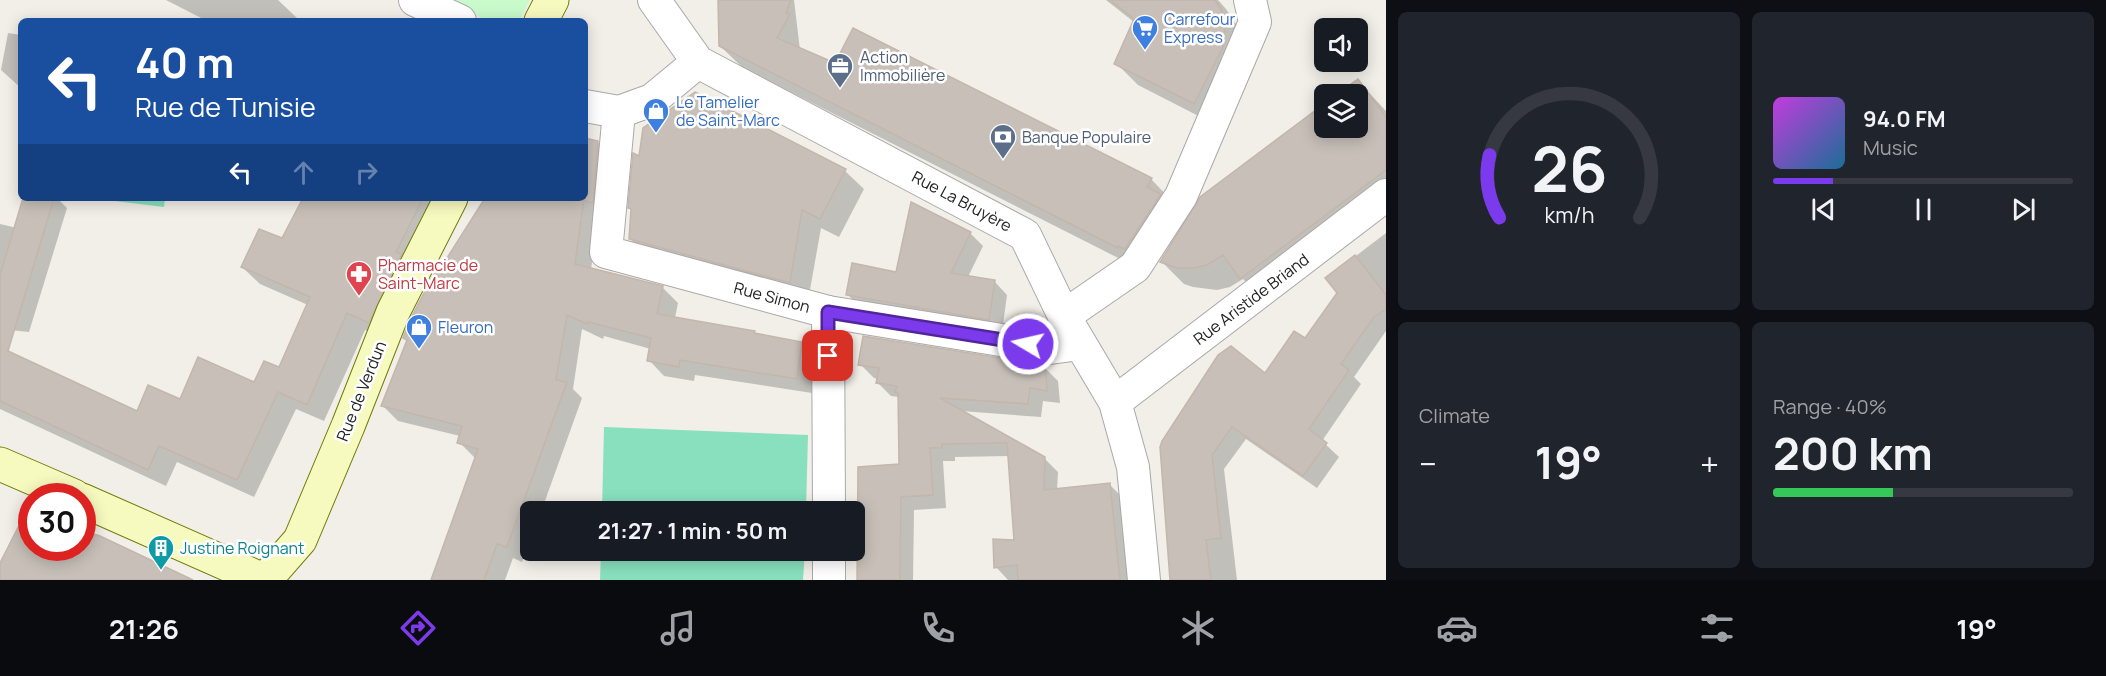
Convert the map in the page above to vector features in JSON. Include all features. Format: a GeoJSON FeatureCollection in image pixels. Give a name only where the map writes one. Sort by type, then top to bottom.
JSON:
{"type":"FeatureCollection","features":[{"type":"Feature","properties":{"kind":"street"},"geometry":{"type":"LineString","coordinates":[[415,0],[454,18]]}},
{"type":"Feature","properties":{"kind":"street"},"geometry":{"type":"LineString","coordinates":[[543,18],[552,0]]}},
{"type":"Feature","properties":{"kind":"street"},"geometry":{"type":"LineString","coordinates":[[588,106],[618,111],[651,100],[698,62],[656,0]]}},
{"type":"Feature","properties":{"kind":"street"},"geometry":{"type":"LineString","coordinates":[[1065,316],[1135,267],[1181,196],[1255,22],[1250,0]]}},
{"type":"Feature","properties":{"kind":"street","name":"Rue La Bruyère"},"geometry":{"type":"LineString","coordinates":[[698,62],[1025,235],[1080,344],[1115,402],[1133,467],[1144,580]]}},
{"type":"Feature","properties":{"kind":"street","name":"Rue Simon"},"geometry":{"type":"LineString","coordinates":[[618,111],[606,252],[828,312],[1050,348],[1080,344]]}},
{"type":"Feature","properties":{"kind":"street","name":"Rue Aristide Briand"},"geometry":{"type":"LineString","coordinates":[[1115,402],[1386,195]]}},
{"type":"Feature","properties":{"kind":"street","name":"Rue de Verdun"},"geometry":{"type":"LineString","coordinates":[[264,580],[300,540],[393,312],[449,201]]}},
{"type":"Feature","properties":{"kind":"street"},"geometry":{"type":"LineString","coordinates":[[828,312],[829,501]]}},
{"type":"Feature","properties":{"kind":"street"},"geometry":{"type":"LineString","coordinates":[[0,464],[44,483]]}},
{"type":"Feature","properties":{"kind":"street"},"geometry":{"type":"LineString","coordinates":[[96,506],[264,580]]}},
{"type":"Feature","properties":{"kind":"street"},"geometry":{"type":"LineString","coordinates":[[829,561],[829,580]]}},
{"type":"Feature","properties":{"kind":"green space"},"geometry":{"type":"Polygon","coordinates":[[[441,0],[530,0],[521,18],[482,18],[441,0]]]}},
{"type":"Feature","properties":{"kind":"green space"},"geometry":{"type":"Polygon","coordinates":[[[115,201],[165,201],[164,207],[115,201]]]}},
{"type":"Feature","properties":{"kind":"green space"},"geometry":{"type":"Polygon","coordinates":[[[604,427],[808,435],[806,501],[602,501],[604,427]]]}},
{"type":"Feature","properties":{"kind":"green space"},"geometry":{"type":"Polygon","coordinates":[[[601,561],[804,561],[803,580],[600,580],[601,561]]]}},
{"type":"Feature","properties":{"kind":"building"},"geometry":{"type":"Polygon","coordinates":[[[718,0],[791,0],[786,13],[790,14],[777,38],[835,63],[853,28],[1152,178],[1147,187],[1161,194],[1125,249],[1118,246],[1118,248],[719,46],[718,0]]]}},
{"type":"Feature","properties":{"kind":"building"},"geometry":{"type":"Polygon","coordinates":[[[1110,0],[1215,0],[1221,9],[1225,26],[1223,47],[1194,104],[1114,64],[1134,19],[1110,0]]]}},
{"type":"Feature","properties":{"kind":"building"},"geometry":{"type":"Polygon","coordinates":[[[1358,79],[1362,84],[1351,84],[1358,79]]]}},
{"type":"Feature","properties":{"kind":"building"},"geometry":{"type":"Polygon","coordinates":[[[695,92],[846,169],[820,219],[802,210],[790,283],[629,239],[631,209],[628,208],[633,153],[639,156],[643,128],[695,92]]]}},
{"type":"Feature","properties":{"kind":"building"},"geometry":{"type":"Polygon","coordinates":[[[1368,93],[1386,117],[1386,170],[1240,279],[1223,255],[1207,265],[1194,268],[1177,268],[1160,262],[1200,197],[1314,112],[1314,138],[1368,138],[1368,93]]]}},
{"type":"Feature","properties":{"kind":"building"},"geometry":{"type":"Polygon","coordinates":[[[588,139],[598,141],[593,203],[585,201],[588,201],[588,139]]]}},
{"type":"Feature","properties":{"kind":"building"},"geometry":{"type":"Polygon","coordinates":[[[22,201],[53,201],[8,351],[137,411],[148,385],[180,399],[198,357],[254,382],[264,361],[279,367],[310,297],[241,267],[259,229],[282,238],[301,201],[422,201],[396,252],[402,254],[369,323],[347,313],[307,405],[278,392],[237,480],[159,446],[148,470],[0,401],[0,275],[22,201]]]}},
{"type":"Feature","properties":{"kind":"building"},"geometry":{"type":"Polygon","coordinates":[[[483,201],[584,201],[575,264],[663,286],[657,314],[755,331],[754,333],[802,342],[797,379],[680,360],[679,367],[647,361],[651,338],[588,322],[587,324],[567,315],[556,380],[567,382],[524,501],[520,501],[520,511],[507,547],[497,544],[484,580],[431,580],[478,449],[457,443],[462,426],[381,406],[407,340],[403,338],[410,320],[437,268],[440,269],[483,201]]]}},
{"type":"Feature","properties":{"kind":"building"},"geometry":{"type":"Polygon","coordinates":[[[911,202],[971,232],[951,273],[995,280],[989,320],[846,295],[852,263],[896,272],[911,202]]]}},
{"type":"Feature","properties":{"kind":"building"},"geometry":{"type":"Polygon","coordinates":[[[1355,255],[1386,295],[1386,309],[1374,317],[1341,364],[1349,370],[1309,429],[1327,443],[1303,476],[1232,427],[1212,455],[1221,538],[1206,540],[1211,580],[1170,580],[1160,447],[1162,441],[1218,355],[1231,346],[1265,373],[1294,331],[1305,338],[1337,293],[1325,278],[1355,255]]]}},
{"type":"Feature","properties":{"kind":"building"},"geometry":{"type":"Polygon","coordinates":[[[863,336],[1045,365],[1047,391],[1030,388],[1028,404],[940,398],[1045,457],[1044,490],[1110,483],[1120,580],[1018,580],[1017,565],[994,568],[993,539],[1014,540],[1007,443],[942,444],[942,448],[930,448],[933,495],[901,497],[900,580],[857,580],[857,561],[865,561],[865,501],[858,501],[858,467],[899,464],[898,393],[895,392],[897,386],[876,383],[879,368],[858,365],[863,336]]]}},
{"type":"Feature","properties":{"kind":"building"},"geometry":{"type":"Polygon","coordinates":[[[18,528],[18,561],[96,561],[96,535],[193,580],[0,580],[0,563],[18,528]]]}},
{"type":"Feature","properties":{"kind":"place","name":"Carrefour Express"},"geometry":{"type":"Point","coordinates":[1145,51]}},
{"type":"Feature","properties":{"kind":"place","name":"Action Immobilière"},"geometry":{"type":"Point","coordinates":[840,89]}},
{"type":"Feature","properties":{"kind":"place","name":"Le Tamelier de Saint-Marc"},"geometry":{"type":"Point","coordinates":[656,134]}},
{"type":"Feature","properties":{"kind":"place","name":"Banque Populaire"},"geometry":{"type":"Point","coordinates":[1003,160]}},
{"type":"Feature","properties":{"kind":"place","name":"Pharmacie de Saint-Marc"},"geometry":{"type":"Point","coordinates":[359,297]}},
{"type":"Feature","properties":{"kind":"place","name":"Fleuron"},"geometry":{"type":"Point","coordinates":[419,350]}},
{"type":"Feature","properties":{"kind":"place","name":"Justine Roignant"},"geometry":{"type":"Point","coordinates":[161,571]}},
{"type":"Feature","properties":{"kind":"route"},"geometry":{"type":"LineString","coordinates":[[828,356],[828,312],[1028,344]]}}]}
